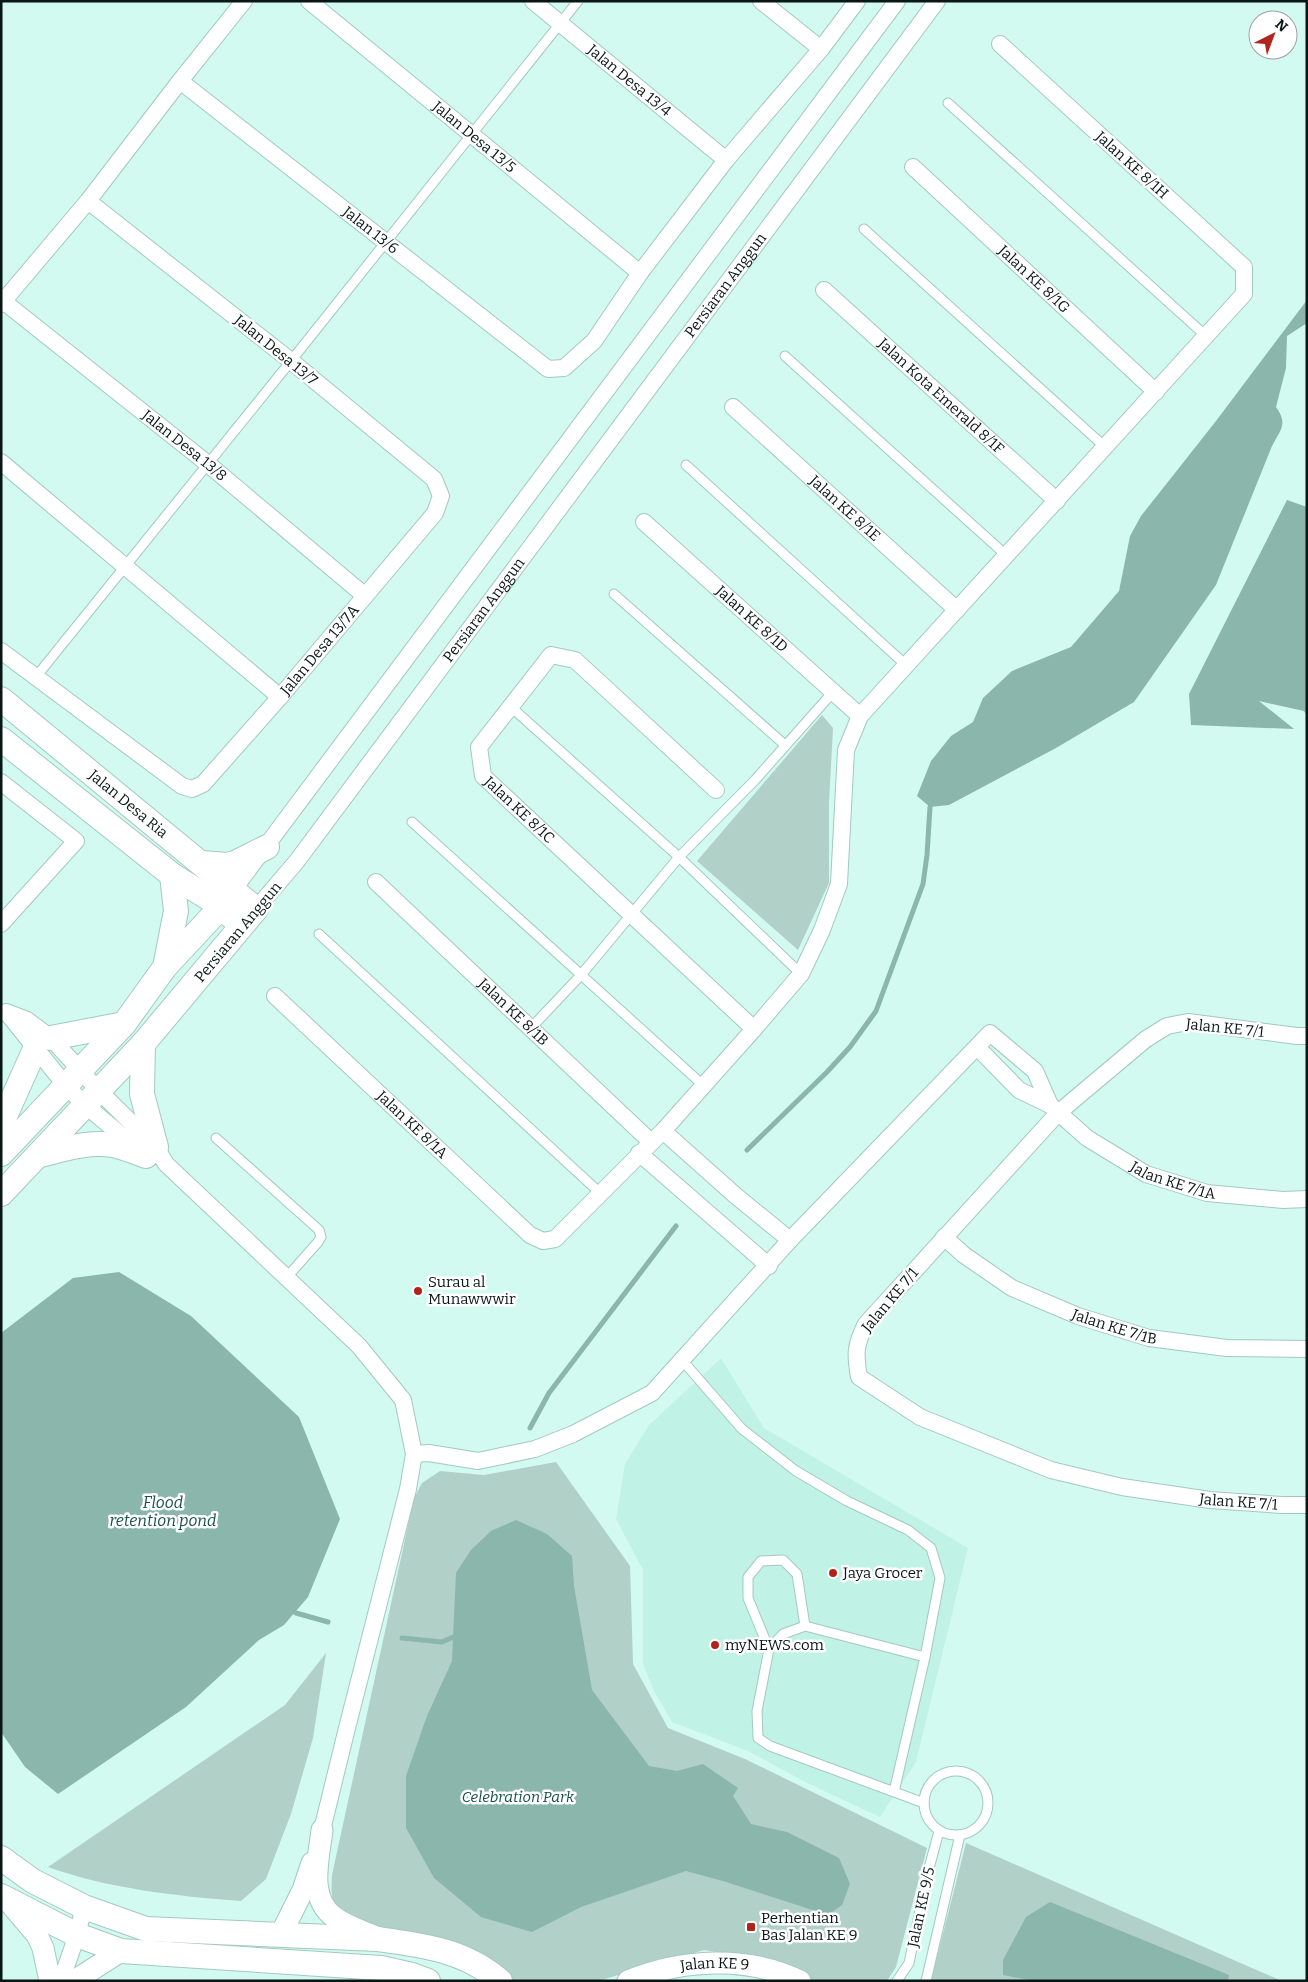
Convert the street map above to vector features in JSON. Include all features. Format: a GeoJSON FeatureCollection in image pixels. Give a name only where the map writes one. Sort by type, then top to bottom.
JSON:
{"type":"FeatureCollection","features":[{"type":"Feature","properties":{"kind":"main road","name":"Jalan Desa Ria"},"geometry":{"type":"LineString","coordinates":[[1,699],[234,889],[250,917]]}},
{"type":"Feature","properties":{"kind":"main road","name":"Jalan Desa Ria"},"geometry":{"type":"LineString","coordinates":[[1,739],[172,875],[210,899],[220,908],[250,917]]}},
{"type":"Feature","properties":{"kind":"main road"},"geometry":{"type":"LineString","coordinates":[[202,863],[227,865],[235,863],[266,847]]}},
{"type":"Feature","properties":{"kind":"main road"},"geometry":{"type":"LineString","coordinates":[[165,967],[176,911],[172,875]]}},
{"type":"Feature","properties":{"kind":"main road","name":"Persiaran Anggun"},"geometry":{"type":"LineString","coordinates":[[1,1154],[124,1024],[165,967],[220,908],[234,889]]}},
{"type":"Feature","properties":{"kind":"main road","name":"Persiaran Anggun"},"geometry":{"type":"LineString","coordinates":[[1,1194],[143,1044],[250,917]]}},
{"type":"Feature","properties":{"kind":"main road"},"geometry":{"type":"LineString","coordinates":[[1,1125],[43,1044],[124,1024]]}},
{"type":"Feature","properties":{"kind":"main road"},"geometry":{"type":"LineString","coordinates":[[37,1156],[65,1149],[101,1144],[114,1145],[156,1156],[142,1094],[143,1044]]}},
{"type":"Feature","properties":{"kind":"main road"},"geometry":{"type":"LineString","coordinates":[[1,1858],[33,1881],[84,1907],[146,1929],[378,1939],[438,1948],[474,1962],[499,1979]]}},
{"type":"Feature","properties":{"kind":"main road"},"geometry":{"type":"LineString","coordinates":[[4,1898],[77,1935],[121,1951],[381,1968],[412,1974],[428,1981]]}},
{"type":"Feature","properties":{"kind":"main road"},"geometry":{"type":"LineString","coordinates":[[281,1934],[300,1955],[314,1964]]}},
{"type":"Feature","properties":{"kind":"street"},"geometry":{"type":"LineString","coordinates":[[2,302],[88,201],[244,1]]}},
{"type":"Feature","properties":{"kind":"street","name":"Jalan Desa 13/5"},"geometry":{"type":"LineString","coordinates":[[309,1],[640,273]]}},
{"type":"Feature","properties":{"kind":"street","name":"Jalan Desa 13/4"},"geometry":{"type":"LineString","coordinates":[[533,1],[726,160]]}},
{"type":"Feature","properties":{"kind":"street"},"geometry":{"type":"LineString","coordinates":[[761,1],[821,49]]}},
{"type":"Feature","properties":{"kind":"street"},"geometry":{"type":"LineString","coordinates":[[640,273],[726,160],[821,49],[856,1]]}},
{"type":"Feature","properties":{"kind":"street","name":"Persiaran Anggun"},"geometry":{"type":"LineString","coordinates":[[234,889],[897,1]]}},
{"type":"Feature","properties":{"kind":"street","name":"Persiaran Anggun"},"geometry":{"type":"LineString","coordinates":[[250,917],[297,861],[937,1]]}},
{"type":"Feature","properties":{"kind":"street","name":"Jalan KE 8/1H"},"geometry":{"type":"LineString","coordinates":[[1000,44],[1244,266],[1244,294],[1206,336]]}},
{"type":"Feature","properties":{"kind":"street","name":"Jalan 13/6"},"geometry":{"type":"LineString","coordinates":[[180,81],[548,369],[564,368],[594,341],[640,273]]}},
{"type":"Feature","properties":{"kind":"street","name":"Jalan KE 8/1G"},"geometry":{"type":"LineString","coordinates":[[913,167],[1156,392]]}},
{"type":"Feature","properties":{"kind":"street","name":"Jalan Desa 13/7"},"geometry":{"type":"LineString","coordinates":[[88,201],[291,361],[434,479],[440,496],[435,513]]}},
{"type":"Feature","properties":{"kind":"street","name":"Jalan Kota Emerald 8/1F"},"geometry":{"type":"LineString","coordinates":[[824,290],[1057,501]]}},
{"type":"Feature","properties":{"kind":"street","name":"Jalan Desa 13/8"},"geometry":{"type":"LineString","coordinates":[[2,302],[208,464],[364,595]]}},
{"type":"Feature","properties":{"kind":"street"},"geometry":{"type":"LineString","coordinates":[[599,1192],[651,1142],[754,1029],[801,974],[822,930],[839,884],[846,750],[860,716],[1206,336]]}},
{"type":"Feature","properties":{"kind":"street","name":"Jalan KE 8/1E"},"geometry":{"type":"LineString","coordinates":[[733,408],[957,610]]}},
{"type":"Feature","properties":{"kind":"street"},"geometry":{"type":"LineString","coordinates":[[1,462],[280,696]]}},
{"type":"Feature","properties":{"kind":"street","name":"Jalan Desa 13/7A"},"geometry":{"type":"LineString","coordinates":[[35,678],[182,786],[192,789],[203,784],[435,513]]}},
{"type":"Feature","properties":{"kind":"street","name":"Jalan KE 8/1D"},"geometry":{"type":"LineString","coordinates":[[644,522],[860,716]]}},
{"type":"Feature","properties":{"kind":"street"},"geometry":{"type":"LineString","coordinates":[[1,651],[35,678]]}},
{"type":"Feature","properties":{"kind":"street","name":"Jalan KE 8/1C"},"geometry":{"type":"LineString","coordinates":[[716,790],[575,660],[551,655],[479,747],[482,776],[754,1029]]}},
{"type":"Feature","properties":{"kind":"street"},"geometry":{"type":"LineString","coordinates":[[1,782],[76,841],[1,924]]}},
{"type":"Feature","properties":{"kind":"street","name":"Jalan KE 8/1B"},"geometry":{"type":"LineString","coordinates":[[376,882],[651,1142]]}},
{"type":"Feature","properties":{"kind":"street","name":"Jalan KE 8/1A"},"geometry":{"type":"LineString","coordinates":[[276,996],[530,1235],[543,1241],[555,1239],[599,1192]]}},
{"type":"Feature","properties":{"kind":"street"},"geometry":{"type":"LineString","coordinates":[[4,1010],[26,1020],[43,1044],[73,1078],[359,1346],[403,1400],[414,1454],[408,1489],[322,1830],[303,1890],[281,1934]]}},
{"type":"Feature","properties":{"kind":"street","name":"Jalan KE 7/1"},"geometry":{"type":"LineString","coordinates":[[1307,1036],[1188,1022],[1167,1026],[1146,1039],[1054,1109],[866,1324],[858,1341],[855,1356],[858,1377],[920,1417],[1051,1470],[1122,1487],[1210,1500],[1307,1505]]}},
{"type":"Feature","properties":{"kind":"street"},"geometry":{"type":"LineString","coordinates":[[414,1454],[429,1453],[478,1461],[535,1449],[573,1434],[652,1392],[790,1240],[990,1033],[1035,1071],[1054,1109]]}},
{"type":"Feature","properties":{"kind":"street"},"geometry":{"type":"LineString","coordinates":[[977,1047],[1019,1090],[1054,1109]]}},
{"type":"Feature","properties":{"kind":"street","name":"Jalan KE 7/1A"},"geometry":{"type":"LineString","coordinates":[[1054,1109],[1087,1138],[1146,1174],[1207,1193],[1283,1200],[1307,1199]]}},
{"type":"Feature","properties":{"kind":"street"},"geometry":{"type":"LineString","coordinates":[[651,1142],[701,1164],[736,1196],[790,1240]]}},
{"type":"Feature","properties":{"kind":"street"},"geometry":{"type":"LineString","coordinates":[[651,1142],[681,1188],[768,1266]]}},
{"type":"Feature","properties":{"kind":"street","name":"Jalan KE 7/1B"},"geometry":{"type":"LineString","coordinates":[[944,1237],[964,1255],[1012,1288],[1078,1316],[1149,1338],[1227,1348],[1307,1349]]}},
{"type":"Feature","properties":{"kind":"street"},"geometry":{"type":"LineString","coordinates":[[322,1830],[316,1881],[319,1896],[326,1911],[342,1923],[378,1939]]}},
{"type":"Feature","properties":{"kind":"street"},"geometry":{"type":"LineString","coordinates":[[4,1898],[37,1935],[43,1948],[50,1981]]}},
{"type":"Feature","properties":{"kind":"street"},"geometry":{"type":"LineString","coordinates":[[60,1981],[77,1935],[84,1907]]}},
{"type":"Feature","properties":{"kind":"street"},"geometry":{"type":"LineString","coordinates":[[74,1981],[121,1951]]}},
{"type":"Feature","properties":{"kind":"street","name":"Jalan KE 9"},"geometry":{"type":"LineString","coordinates":[[628,1981],[646,1973],[704,1963],[746,1965],[790,1976],[800,1981]]}},
{"type":"Feature","properties":{"kind":"lane"},"geometry":{"type":"LineString","coordinates":[[35,678],[578,1]]}},
{"type":"Feature","properties":{"kind":"lane"},"geometry":{"type":"LineString","coordinates":[[948,103],[1206,336]]}},
{"type":"Feature","properties":{"kind":"lane"},"geometry":{"type":"LineString","coordinates":[[864,229],[1105,447]]}},
{"type":"Feature","properties":{"kind":"lane"},"geometry":{"type":"LineString","coordinates":[[785,356],[1007,556]]}},
{"type":"Feature","properties":{"kind":"lane"},"geometry":{"type":"LineString","coordinates":[[686,465],[906,666]]}},
{"type":"Feature","properties":{"kind":"lane"},"geometry":{"type":"LineString","coordinates":[[614,594],[785,745]]}},
{"type":"Feature","properties":{"kind":"lane"},"geometry":{"type":"LineString","coordinates":[[530,1029],[581,975],[680,857],[755,780],[834,691]]}},
{"type":"Feature","properties":{"kind":"lane"},"geometry":{"type":"LineString","coordinates":[[512,706],[680,857],[801,974]]}},
{"type":"Feature","properties":{"kind":"lane"},"geometry":{"type":"LineString","coordinates":[[412,822],[703,1085]]}},
{"type":"Feature","properties":{"kind":"lane"},"geometry":{"type":"LineString","coordinates":[[318,934],[599,1192]]}},
{"type":"Feature","properties":{"kind":"lane"},"geometry":{"type":"LineString","coordinates":[[216,1138],[319,1230],[321,1237],[318,1242],[287,1277]]}},
{"type":"Feature","properties":{"kind":"lane"},"geometry":{"type":"LineString","coordinates":[[682,1360],[742,1429],[796,1471],[847,1501],[908,1530],[931,1548],[940,1578],[925,1657],[894,1792]]}},
{"type":"Feature","properties":{"kind":"lane"},"geometry":{"type":"LineString","coordinates":[[769,1649],[748,1598],[748,1577],[761,1561],[783,1560],[797,1574],[805,1626]]}},
{"type":"Feature","properties":{"kind":"lane"},"geometry":{"type":"LineString","coordinates":[[924,1803],[770,1746],[758,1738],[756,1711],[769,1649],[783,1634],[805,1626],[925,1657]]}},
{"type":"Feature","properties":{"kind":"lane"},"geometry":{"type":"LineString","coordinates":[[959,1771],[978,1779],[988,1797],[985,1817],[979,1826],[971,1832],[960,1835],[939,1831],[926,1814],[924,1803],[928,1788],[939,1776],[949,1772],[959,1771]]}},
{"type":"Feature","properties":{"kind":"lane","name":"Jalan KE 9/5"},"geometry":{"type":"LineString","coordinates":[[897,1981],[909,1963],[928,1872],[939,1831]]}},
{"type":"Feature","properties":{"kind":"lane","name":"Jalan KE 9/5"},"geometry":{"type":"LineString","coordinates":[[926,1981],[960,1835]]}},
{"type":"Feature","properties":{"kind":"shaded area"},"geometry":{"type":"Polygon","coordinates":[[[721,1358],[764,1428],[968,1548],[916,1762],[880,1817],[807,1783],[748,1751],[672,1722],[654,1691],[643,1664],[643,1570],[616,1519],[625,1464],[649,1425],[721,1358]]]}},
{"type":"Feature","properties":{"kind":"green space"},"geometry":{"type":"Polygon","coordinates":[[[822,715],[833,728],[829,803],[829,883],[798,950],[697,861],[822,715]]]}},
{"type":"Feature","properties":{"kind":"green space","name":"Celebration Park"},"geometry":{"type":"Polygon","coordinates":[[[556,1462],[630,1566],[633,1664],[668,1728],[745,1759],[927,1848],[896,1967],[887,1981],[813,1981],[760,1959],[704,1950],[598,1981],[513,1981],[465,1953],[348,1918],[338,1909],[333,1900],[332,1875],[414,1498],[422,1483],[440,1471],[484,1475],[556,1462]]]}},
{"type":"Feature","properties":{"kind":"green space"},"geometry":{"type":"Polygon","coordinates":[[[326,1653],[313,1738],[291,1814],[266,1879],[241,1901],[192,1897],[119,1886],[71,1875],[48,1867],[285,1705],[326,1653]]]}},
{"type":"Feature","properties":{"kind":"green space"},"geometry":{"type":"Polygon","coordinates":[[[966,1843],[1282,1981],[931,1981],[966,1843]]]}},
{"type":"Feature","properties":{"kind":"water"},"geometry":{"type":"Polygon","coordinates":[[[1307,300],[1307,323],[1287,336],[1286,368],[1276,407],[1282,418],[1282,426],[1272,446],[1216,585],[1134,702],[1056,748],[949,805],[930,807],[917,796],[931,761],[951,736],[973,722],[983,698],[1012,671],[1071,647],[1119,591],[1130,536],[1141,516],[1216,421],[1307,300]]]}},
{"type":"Feature","properties":{"kind":"water"},"geometry":{"type":"Polygon","coordinates":[[[1287,500],[1307,507],[1307,716],[1304,711],[1259,701],[1294,729],[1191,725],[1189,694],[1287,500]]]}},
{"type":"Feature","properties":{"kind":"water","name":"Flood retention pond"},"geometry":{"type":"Polygon","coordinates":[[[119,1272],[191,1316],[299,1417],[340,1519],[308,1597],[284,1625],[259,1640],[186,1707],[58,1794],[25,1767],[1,1732],[1,1333],[73,1278],[119,1272]]]}},
{"type":"Feature","properties":{"kind":"water"},"geometry":{"type":"Polygon","coordinates":[[[516,1520],[547,1534],[572,1556],[574,1586],[592,1690],[649,1766],[677,1771],[703,1764],[738,1788],[733,1796],[751,1824],[787,1832],[839,1858],[850,1884],[842,1905],[828,1915],[686,1871],[581,1907],[532,1932],[481,1917],[434,1878],[406,1828],[406,1776],[427,1716],[452,1661],[456,1573],[471,1550],[491,1531],[516,1520]]]}},
{"type":"Feature","properties":{"kind":"water"},"geometry":{"type":"Polygon","coordinates":[[[1050,1902],[1229,1975],[1228,1981],[1034,1981],[1003,1975],[1003,1960],[1026,1917],[1050,1902]]]}},
{"type":"Feature","properties":{"kind":"waterway"},"geometry":{"type":"LineString","coordinates":[[747,1150],[827,1072],[850,1047],[876,1011],[923,884],[930,807]]}},
{"type":"Feature","properties":{"kind":"waterway"},"geometry":{"type":"LineString","coordinates":[[530,1428],[549,1393],[676,1226]]}},
{"type":"Feature","properties":{"kind":"waterway"},"geometry":{"type":"LineString","coordinates":[[296,1613],[328,1622]]}},
{"type":"Feature","properties":{"kind":"waterway"},"geometry":{"type":"LineString","coordinates":[[402,1638],[442,1642],[458,1635]]}},
{"type":"Feature","properties":{"kind":"place","name":"Surau al Munawwwir"},"geometry":{"type":"Point","coordinates":[418,1291]}},
{"type":"Feature","properties":{"kind":"place","name":"Jaya Grocer"},"geometry":{"type":"Point","coordinates":[833,1573]}},
{"type":"Feature","properties":{"kind":"place","name":"myNEWS.com"},"geometry":{"type":"Point","coordinates":[715,1645]}},
{"type":"Feature","properties":{"kind":"place","name":"Perhentian Bas Jalan KE 9"},"geometry":{"type":"Point","coordinates":[751,1927]}}]}
